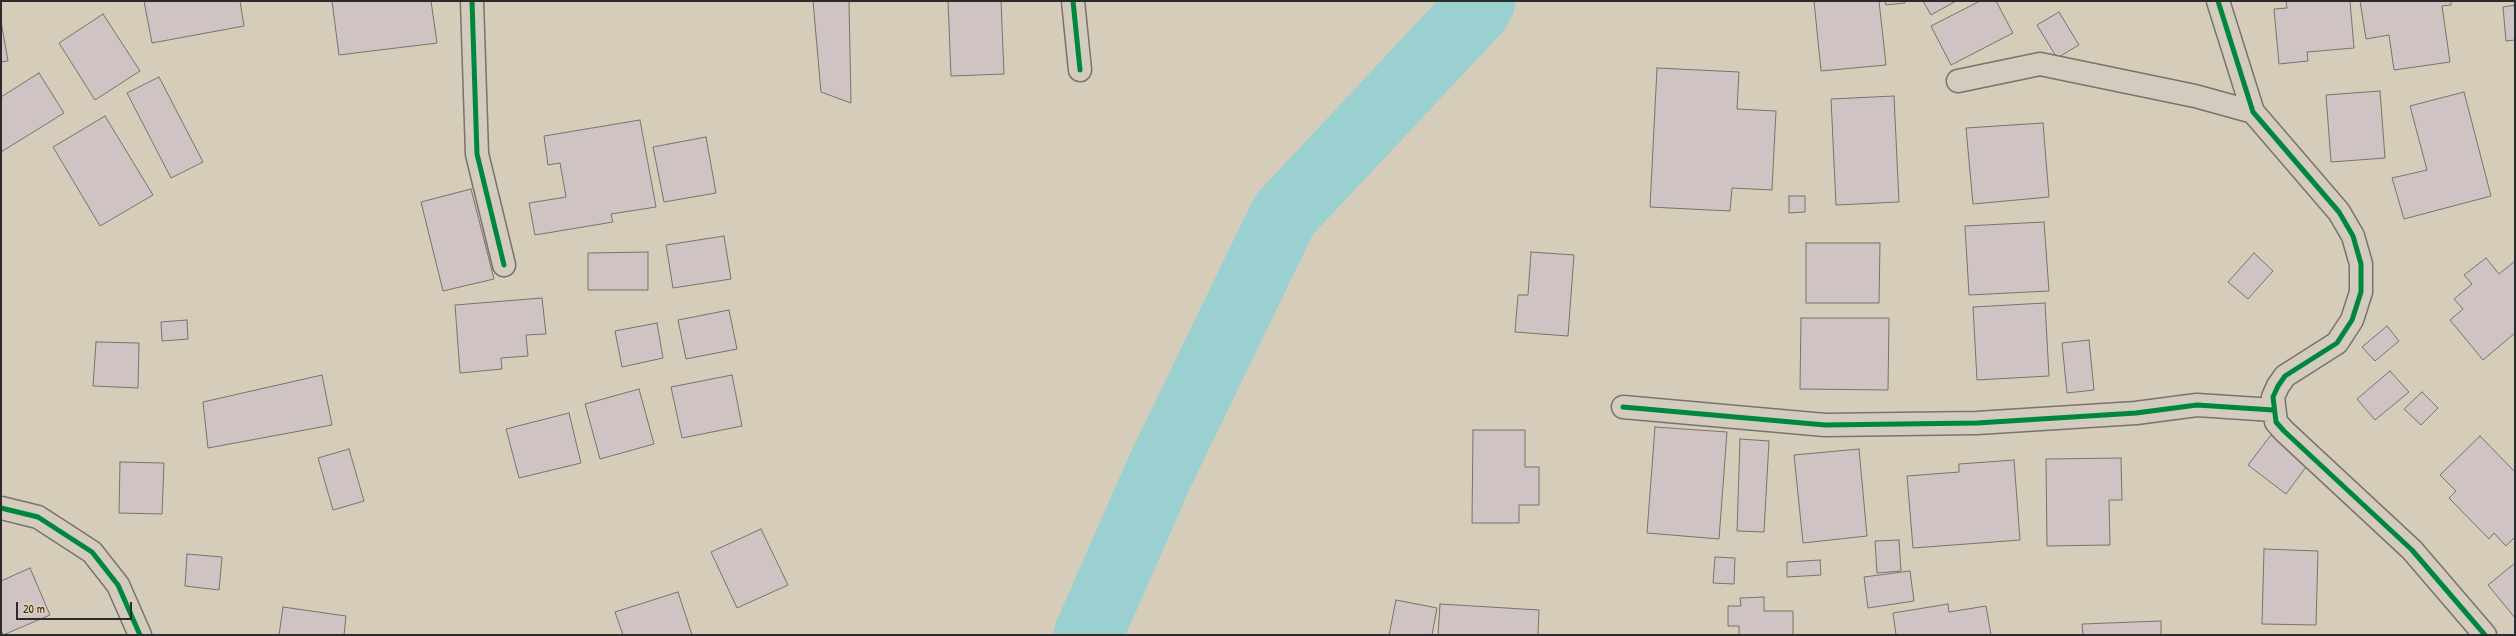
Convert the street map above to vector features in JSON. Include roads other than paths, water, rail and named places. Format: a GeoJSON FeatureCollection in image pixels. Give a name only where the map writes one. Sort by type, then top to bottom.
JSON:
{"type":"FeatureCollection","features":[{"type":"Feature","properties":{"kind":"street"},"geometry":{"type":"LineString","coordinates":[[472,1],[477,154],[504,265]]}},
{"type":"Feature","properties":{"kind":"street"},"geometry":{"type":"LineString","coordinates":[[1073,1],[1080,70]]}},
{"type":"Feature","properties":{"kind":"street"},"geometry":{"type":"LineString","coordinates":[[2218,1],[2252,112],[2338,212],[2353,236],[2361,264],[2361,292],[2352,320],[2337,343],[2285,376],[2273,397],[2273,410],[2276,422],[2284,432],[2412,550],[2485,635]]}},
{"type":"Feature","properties":{"kind":"street"},"geometry":{"type":"LineString","coordinates":[[1958,81],[2040,64],[2173,92],[2252,112]]}},
{"type":"Feature","properties":{"kind":"street"},"geometry":{"type":"LineString","coordinates":[[1623,407],[1826,425],[1977,423],[2136,413],[2197,405],[2273,410]]}},
{"type":"Feature","properties":{"kind":"street"},"geometry":{"type":"LineString","coordinates":[[1,508],[38,517],[92,552],[118,585],[140,635]]}},
{"type":"Feature","properties":{"kind":"waterway"},"geometry":{"type":"LineString","coordinates":[[1088,635],[1160,471],[1284,215],[1476,10],[1481,1]]}}]}
